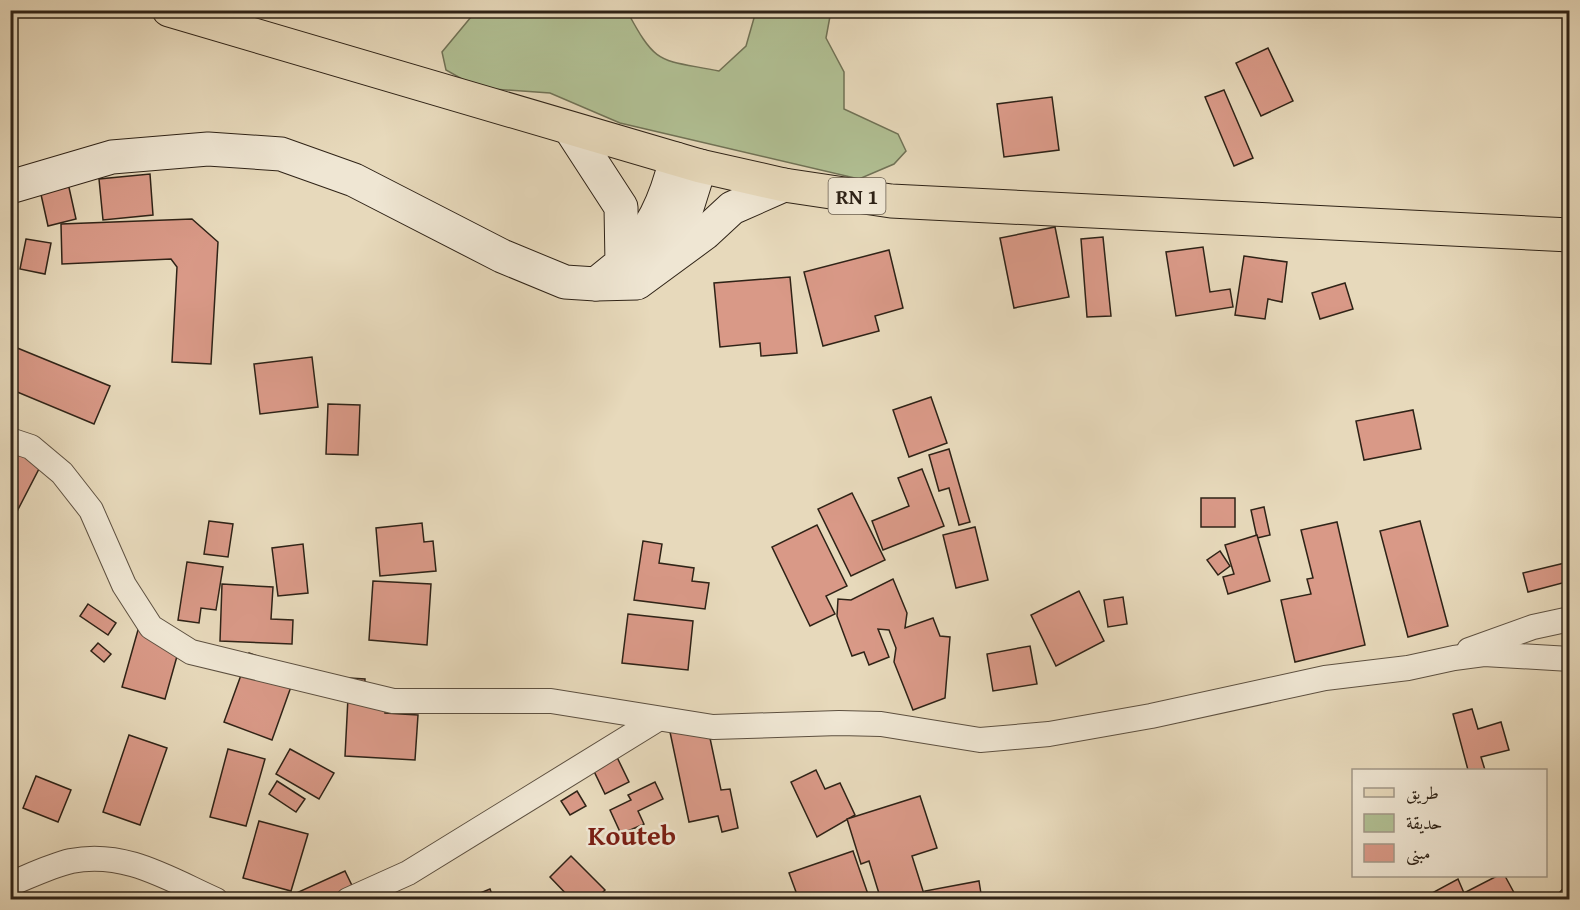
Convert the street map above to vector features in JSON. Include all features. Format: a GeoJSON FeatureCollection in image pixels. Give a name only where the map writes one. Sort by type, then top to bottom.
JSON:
{"type":"FeatureCollection","features":[{"type":"Feature","properties":{"kind":"main road","name":"RN 1"},"geometry":{"type":"LineString","coordinates":[[169,10],[571,130],[784,185],[913,202],[1569,235]]}},
{"type":"Feature","properties":{"kind":"main road"},"geometry":{"type":"LineString","coordinates":[[571,130],[621,207],[621,263]]}},
{"type":"Feature","properties":{"kind":"main road"},"geometry":{"type":"LineString","coordinates":[[10,187],[112,157],[208,149],[281,154],[354,180],[502,256],[566,282],[596,284],[637,282],[705,233],[732,208],[784,185]]}},
{"type":"Feature","properties":{"kind":"main road"},"geometry":{"type":"LineString","coordinates":[[596,284],[621,263],[654,223],[668,194],[688,162]]}},
{"type":"Feature","properties":{"kind":"main road"},"geometry":{"type":"LineString","coordinates":[[653,271],[679,233],[688,162]]}},
{"type":"Feature","properties":{"kind":"street"},"geometry":{"type":"LineString","coordinates":[[10,440],[31,447],[62,473],[91,510],[124,585],[151,627],[191,652],[393,701],[551,701],[713,727],[881,724],[980,740],[1049,734],[1151,716],[1325,678],[1408,669],[1444,660],[1484,654],[1569,659]]}},
{"type":"Feature","properties":{"kind":"street"},"geometry":{"type":"LineString","coordinates":[[1444,660],[1497,638],[1569,619]]}},
{"type":"Feature","properties":{"kind":"street"},"geometry":{"type":"LineString","coordinates":[[348,900],[408,873],[658,719]]}},
{"type":"Feature","properties":{"kind":"street"},"geometry":{"type":"LineString","coordinates":[[10,884],[71,861],[101,857],[133,862],[216,900]]}},
{"type":"Feature","properties":{"kind":"green space"},"geometry":{"type":"Polygon","coordinates":[[[476,11],[627,11],[646,42],[662,58],[671,62],[719,71],[746,46],[756,11],[831,11],[826,38],[844,72],[844,109],[898,134],[906,151],[894,164],[859,179],[620,123],[550,93],[478,88],[446,70],[442,52],[476,11]]]}},
{"type":"Feature","properties":{"kind":"building"},"geometry":{"type":"Polygon","coordinates":[[[1268,48],[1293,101],[1261,116],[1236,63],[1268,48]]]}},
{"type":"Feature","properties":{"kind":"building"},"geometry":{"type":"Polygon","coordinates":[[[1224,90],[1253,158],[1234,166],[1205,97],[1224,90]]]}},
{"type":"Feature","properties":{"kind":"building"},"geometry":{"type":"Polygon","coordinates":[[[1052,97],[1059,150],[1004,157],[997,104],[1052,97]]]}},
{"type":"Feature","properties":{"kind":"building"},"geometry":{"type":"Polygon","coordinates":[[[66,174],[76,219],[48,226],[38,181],[66,174]]]}},
{"type":"Feature","properties":{"kind":"building"},"geometry":{"type":"Polygon","coordinates":[[[150,174],[153,215],[103,220],[99,179],[150,174]]]}},
{"type":"Feature","properties":{"kind":"building"},"geometry":{"type":"Polygon","coordinates":[[[192,219],[218,242],[211,364],[172,362],[177,267],[171,259],[62,264],[61,224],[192,219]]]}},
{"type":"Feature","properties":{"kind":"building"},"geometry":{"type":"Polygon","coordinates":[[[1055,227],[1069,297],[1014,308],[1000,238],[1055,227]]]}},
{"type":"Feature","properties":{"kind":"building"},"geometry":{"type":"Polygon","coordinates":[[[1103,237],[1111,316],[1087,317],[1081,239],[1103,237]]]}},
{"type":"Feature","properties":{"kind":"building"},"geometry":{"type":"Polygon","coordinates":[[[26,239],[51,243],[45,274],[20,269],[26,239]]]}},
{"type":"Feature","properties":{"kind":"building"},"geometry":{"type":"Polygon","coordinates":[[[1203,247],[1210,292],[1230,289],[1233,307],[1176,316],[1166,252],[1203,247]]]}},
{"type":"Feature","properties":{"kind":"building"},"geometry":{"type":"Polygon","coordinates":[[[889,250],[903,308],[875,316],[879,331],[823,346],[804,272],[889,250]]]}},
{"type":"Feature","properties":{"kind":"building"},"geometry":{"type":"Polygon","coordinates":[[[1244,256],[1287,262],[1282,302],[1268,299],[1265,319],[1235,315],[1244,256]]]}},
{"type":"Feature","properties":{"kind":"building"},"geometry":{"type":"Polygon","coordinates":[[[790,277],[797,353],[761,356],[760,343],[720,347],[714,283],[790,277]]]}},
{"type":"Feature","properties":{"kind":"building"},"geometry":{"type":"Polygon","coordinates":[[[1345,283],[1353,309],[1320,319],[1312,293],[1345,283]]]}},
{"type":"Feature","properties":{"kind":"building"},"geometry":{"type":"Polygon","coordinates":[[[10,345],[110,386],[94,424],[10,389],[10,345]]]}},
{"type":"Feature","properties":{"kind":"building"},"geometry":{"type":"Polygon","coordinates":[[[312,357],[318,407],[260,414],[254,364],[312,357]]]}},
{"type":"Feature","properties":{"kind":"building"},"geometry":{"type":"Polygon","coordinates":[[[931,397],[947,443],[909,457],[893,410],[931,397]]]}},
{"type":"Feature","properties":{"kind":"building"},"geometry":{"type":"Polygon","coordinates":[[[328,404],[360,405],[358,455],[326,454],[328,404]]]}},
{"type":"Feature","properties":{"kind":"building"},"geometry":{"type":"Polygon","coordinates":[[[1413,410],[1421,449],[1364,460],[1356,421],[1413,410]]]}},
{"type":"Feature","properties":{"kind":"building"},"geometry":{"type":"Polygon","coordinates":[[[10,447],[42,463],[10,525],[10,447]]]}},
{"type":"Feature","properties":{"kind":"building"},"geometry":{"type":"Polygon","coordinates":[[[949,449],[970,522],[959,525],[949,488],[939,491],[929,455],[949,449]]]}},
{"type":"Feature","properties":{"kind":"building"},"geometry":{"type":"Polygon","coordinates":[[[922,469],[944,526],[883,550],[872,521],[909,506],[898,478],[922,469]]]}},
{"type":"Feature","properties":{"kind":"building"},"geometry":{"type":"Polygon","coordinates":[[[852,493],[885,560],[851,576],[818,509],[852,493]]]}},
{"type":"Feature","properties":{"kind":"building"},"geometry":{"type":"Polygon","coordinates":[[[1201,498],[1235,498],[1235,527],[1201,527],[1201,498]]]}},
{"type":"Feature","properties":{"kind":"building"},"geometry":{"type":"Polygon","coordinates":[[[1264,507],[1270,535],[1257,538],[1251,510],[1264,507]]]}},
{"type":"Feature","properties":{"kind":"building"},"geometry":{"type":"Polygon","coordinates":[[[209,521],[233,524],[228,557],[204,554],[209,521]]]}},
{"type":"Feature","properties":{"kind":"building"},"geometry":{"type":"Polygon","coordinates":[[[1420,521],[1448,626],[1408,637],[1380,531],[1420,521]]]}},
{"type":"Feature","properties":{"kind":"building"},"geometry":{"type":"Polygon","coordinates":[[[1337,522],[1365,645],[1295,662],[1281,600],[1311,594],[1307,579],[1313,578],[1301,530],[1337,522]]]}},
{"type":"Feature","properties":{"kind":"building"},"geometry":{"type":"Polygon","coordinates":[[[422,523],[424,542],[433,541],[436,571],[380,576],[376,528],[422,523]]]}},
{"type":"Feature","properties":{"kind":"building"},"geometry":{"type":"Polygon","coordinates":[[[817,525],[847,586],[826,596],[835,614],[810,626],[772,547],[817,525]]]}},
{"type":"Feature","properties":{"kind":"building"},"geometry":{"type":"Polygon","coordinates":[[[975,527],[988,580],[956,588],[943,535],[975,527]]]}},
{"type":"Feature","properties":{"kind":"building"},"geometry":{"type":"Polygon","coordinates":[[[1257,535],[1270,581],[1228,594],[1223,577],[1234,574],[1225,545],[1257,535]]]}},
{"type":"Feature","properties":{"kind":"building"},"geometry":{"type":"Polygon","coordinates":[[[643,541],[662,544],[659,563],[694,568],[692,581],[709,583],[705,609],[634,600],[643,541]]]}},
{"type":"Feature","properties":{"kind":"building"},"geometry":{"type":"Polygon","coordinates":[[[303,544],[308,593],[278,596],[272,548],[303,544]]]}},
{"type":"Feature","properties":{"kind":"building"},"geometry":{"type":"Polygon","coordinates":[[[1220,551],[1230,566],[1218,575],[1207,560],[1220,551]]]}},
{"type":"Feature","properties":{"kind":"building"},"geometry":{"type":"Polygon","coordinates":[[[187,562],[223,567],[216,610],[201,608],[199,623],[178,620],[187,562]]]}},
{"type":"Feature","properties":{"kind":"building"},"geometry":{"type":"Polygon","coordinates":[[[1569,562],[1570,581],[1528,592],[1523,573],[1569,562]]]}},
{"type":"Feature","properties":{"kind":"building"},"geometry":{"type":"Polygon","coordinates":[[[893,579],[907,613],[905,628],[933,618],[940,636],[950,637],[945,698],[913,710],[894,662],[896,648],[889,630],[878,629],[889,657],[869,665],[864,652],[852,656],[837,616],[838,599],[851,600],[893,579]]]}},
{"type":"Feature","properties":{"kind":"building"},"geometry":{"type":"Polygon","coordinates":[[[373,581],[431,584],[427,645],[369,640],[373,581]]]}},
{"type":"Feature","properties":{"kind":"building"},"geometry":{"type":"Polygon","coordinates":[[[222,584],[273,587],[271,619],[293,620],[292,644],[220,641],[222,584]]]}},
{"type":"Feature","properties":{"kind":"building"},"geometry":{"type":"Polygon","coordinates":[[[1079,591],[1104,641],[1056,666],[1031,615],[1079,591]]]}},
{"type":"Feature","properties":{"kind":"building"},"geometry":{"type":"Polygon","coordinates":[[[1123,597],[1127,624],[1108,627],[1104,600],[1123,597]]]}},
{"type":"Feature","properties":{"kind":"building"},"geometry":{"type":"Polygon","coordinates":[[[88,604],[116,623],[108,635],[80,616],[88,604]]]}},
{"type":"Feature","properties":{"kind":"building"},"geometry":{"type":"Polygon","coordinates":[[[628,614],[693,621],[688,670],[622,663],[628,614]]]}},
{"type":"Feature","properties":{"kind":"building"},"geometry":{"type":"Polygon","coordinates":[[[138,630],[181,642],[165,699],[122,687],[138,630]]]}},
{"type":"Feature","properties":{"kind":"building"},"geometry":{"type":"Polygon","coordinates":[[[98,643],[111,654],[104,662],[91,651],[98,643]]]}},
{"type":"Feature","properties":{"kind":"building"},"geometry":{"type":"Polygon","coordinates":[[[1030,646],[1037,684],[993,691],[987,654],[1030,646]]]}},
{"type":"Feature","properties":{"kind":"building"},"geometry":{"type":"Polygon","coordinates":[[[249,653],[297,670],[272,740],[224,722],[249,653]]]}},
{"type":"Feature","properties":{"kind":"building"},"geometry":{"type":"Polygon","coordinates":[[[349,678],[365,679],[364,697],[386,699],[385,713],[418,715],[415,760],[345,756],[349,678]]]}},
{"type":"Feature","properties":{"kind":"building"},"geometry":{"type":"Polygon","coordinates":[[[1472,709],[1478,729],[1501,722],[1509,750],[1481,757],[1485,769],[1468,769],[1453,714],[1472,709]]]}},
{"type":"Feature","properties":{"kind":"building"},"geometry":{"type":"Polygon","coordinates":[[[707,724],[721,790],[730,789],[738,828],[722,832],[718,816],[689,822],[670,732],[707,724]]]}},
{"type":"Feature","properties":{"kind":"building"},"geometry":{"type":"Polygon","coordinates":[[[129,735],[167,748],[140,825],[103,812],[129,735]]]}},
{"type":"Feature","properties":{"kind":"building"},"geometry":{"type":"Polygon","coordinates":[[[228,749],[265,759],[246,826],[210,817],[228,749]]]}},
{"type":"Feature","properties":{"kind":"building"},"geometry":{"type":"Polygon","coordinates":[[[290,749],[334,773],[319,799],[276,774],[290,749]]]}},
{"type":"Feature","properties":{"kind":"building"},"geometry":{"type":"Polygon","coordinates":[[[614,751],[629,782],[605,794],[590,763],[614,751]]]}},
{"type":"Feature","properties":{"kind":"building"},"geometry":{"type":"Polygon","coordinates":[[[816,770],[825,789],[840,783],[855,815],[817,837],[791,782],[816,770]]]}},
{"type":"Feature","properties":{"kind":"building"},"geometry":{"type":"Polygon","coordinates":[[[36,776],[71,790],[58,822],[23,808],[36,776]]]}},
{"type":"Feature","properties":{"kind":"building"},"geometry":{"type":"Polygon","coordinates":[[[277,781],[305,799],[296,812],[269,794],[277,781]]]}},
{"type":"Feature","properties":{"kind":"building"},"geometry":{"type":"Polygon","coordinates":[[[655,782],[663,799],[638,811],[644,824],[621,834],[610,810],[631,800],[628,795],[655,782]]]}},
{"type":"Feature","properties":{"kind":"building"},"geometry":{"type":"Polygon","coordinates":[[[577,791],[586,806],[570,815],[561,801],[577,791]]]}},
{"type":"Feature","properties":{"kind":"building"},"geometry":{"type":"Polygon","coordinates":[[[920,796],[937,848],[912,856],[924,894],[907,900],[881,900],[869,861],[861,864],[847,819],[920,796]]]}},
{"type":"Feature","properties":{"kind":"building"},"geometry":{"type":"Polygon","coordinates":[[[259,821],[308,834],[291,891],[243,878],[259,821]]]}},
{"type":"Feature","properties":{"kind":"building"},"geometry":{"type":"Polygon","coordinates":[[[853,851],[870,900],[799,900],[789,873],[853,851]]]}},
{"type":"Feature","properties":{"kind":"building"},"geometry":{"type":"Polygon","coordinates":[[[571,856],[605,890],[595,900],[572,900],[550,877],[571,856]]]}},
{"type":"Feature","properties":{"kind":"building"},"geometry":{"type":"Polygon","coordinates":[[[345,871],[359,900],[297,900],[294,894],[345,871]]]}},
{"type":"Feature","properties":{"kind":"building"},"geometry":{"type":"Polygon","coordinates":[[[1495,877],[1506,877],[1518,900],[1435,900],[1432,893],[1458,879],[1464,893],[1495,877]]]}},
{"type":"Feature","properties":{"kind":"building"},"geometry":{"type":"Polygon","coordinates":[[[979,881],[982,900],[927,900],[925,891],[979,881]]]}},
{"type":"Feature","properties":{"kind":"building"},"geometry":{"type":"Polygon","coordinates":[[[490,889],[494,900],[463,900],[490,889]]]}},
{"type":"Feature","properties":{"kind":"building"},"geometry":{"type":"Polygon","coordinates":[[[1563,889],[1570,900],[1552,900],[1563,889]]]}},
{"type":"Feature","properties":{"kind":"district","name":"Kouteb"},"geometry":{"type":"Point","coordinates":[632,834]}}]}
